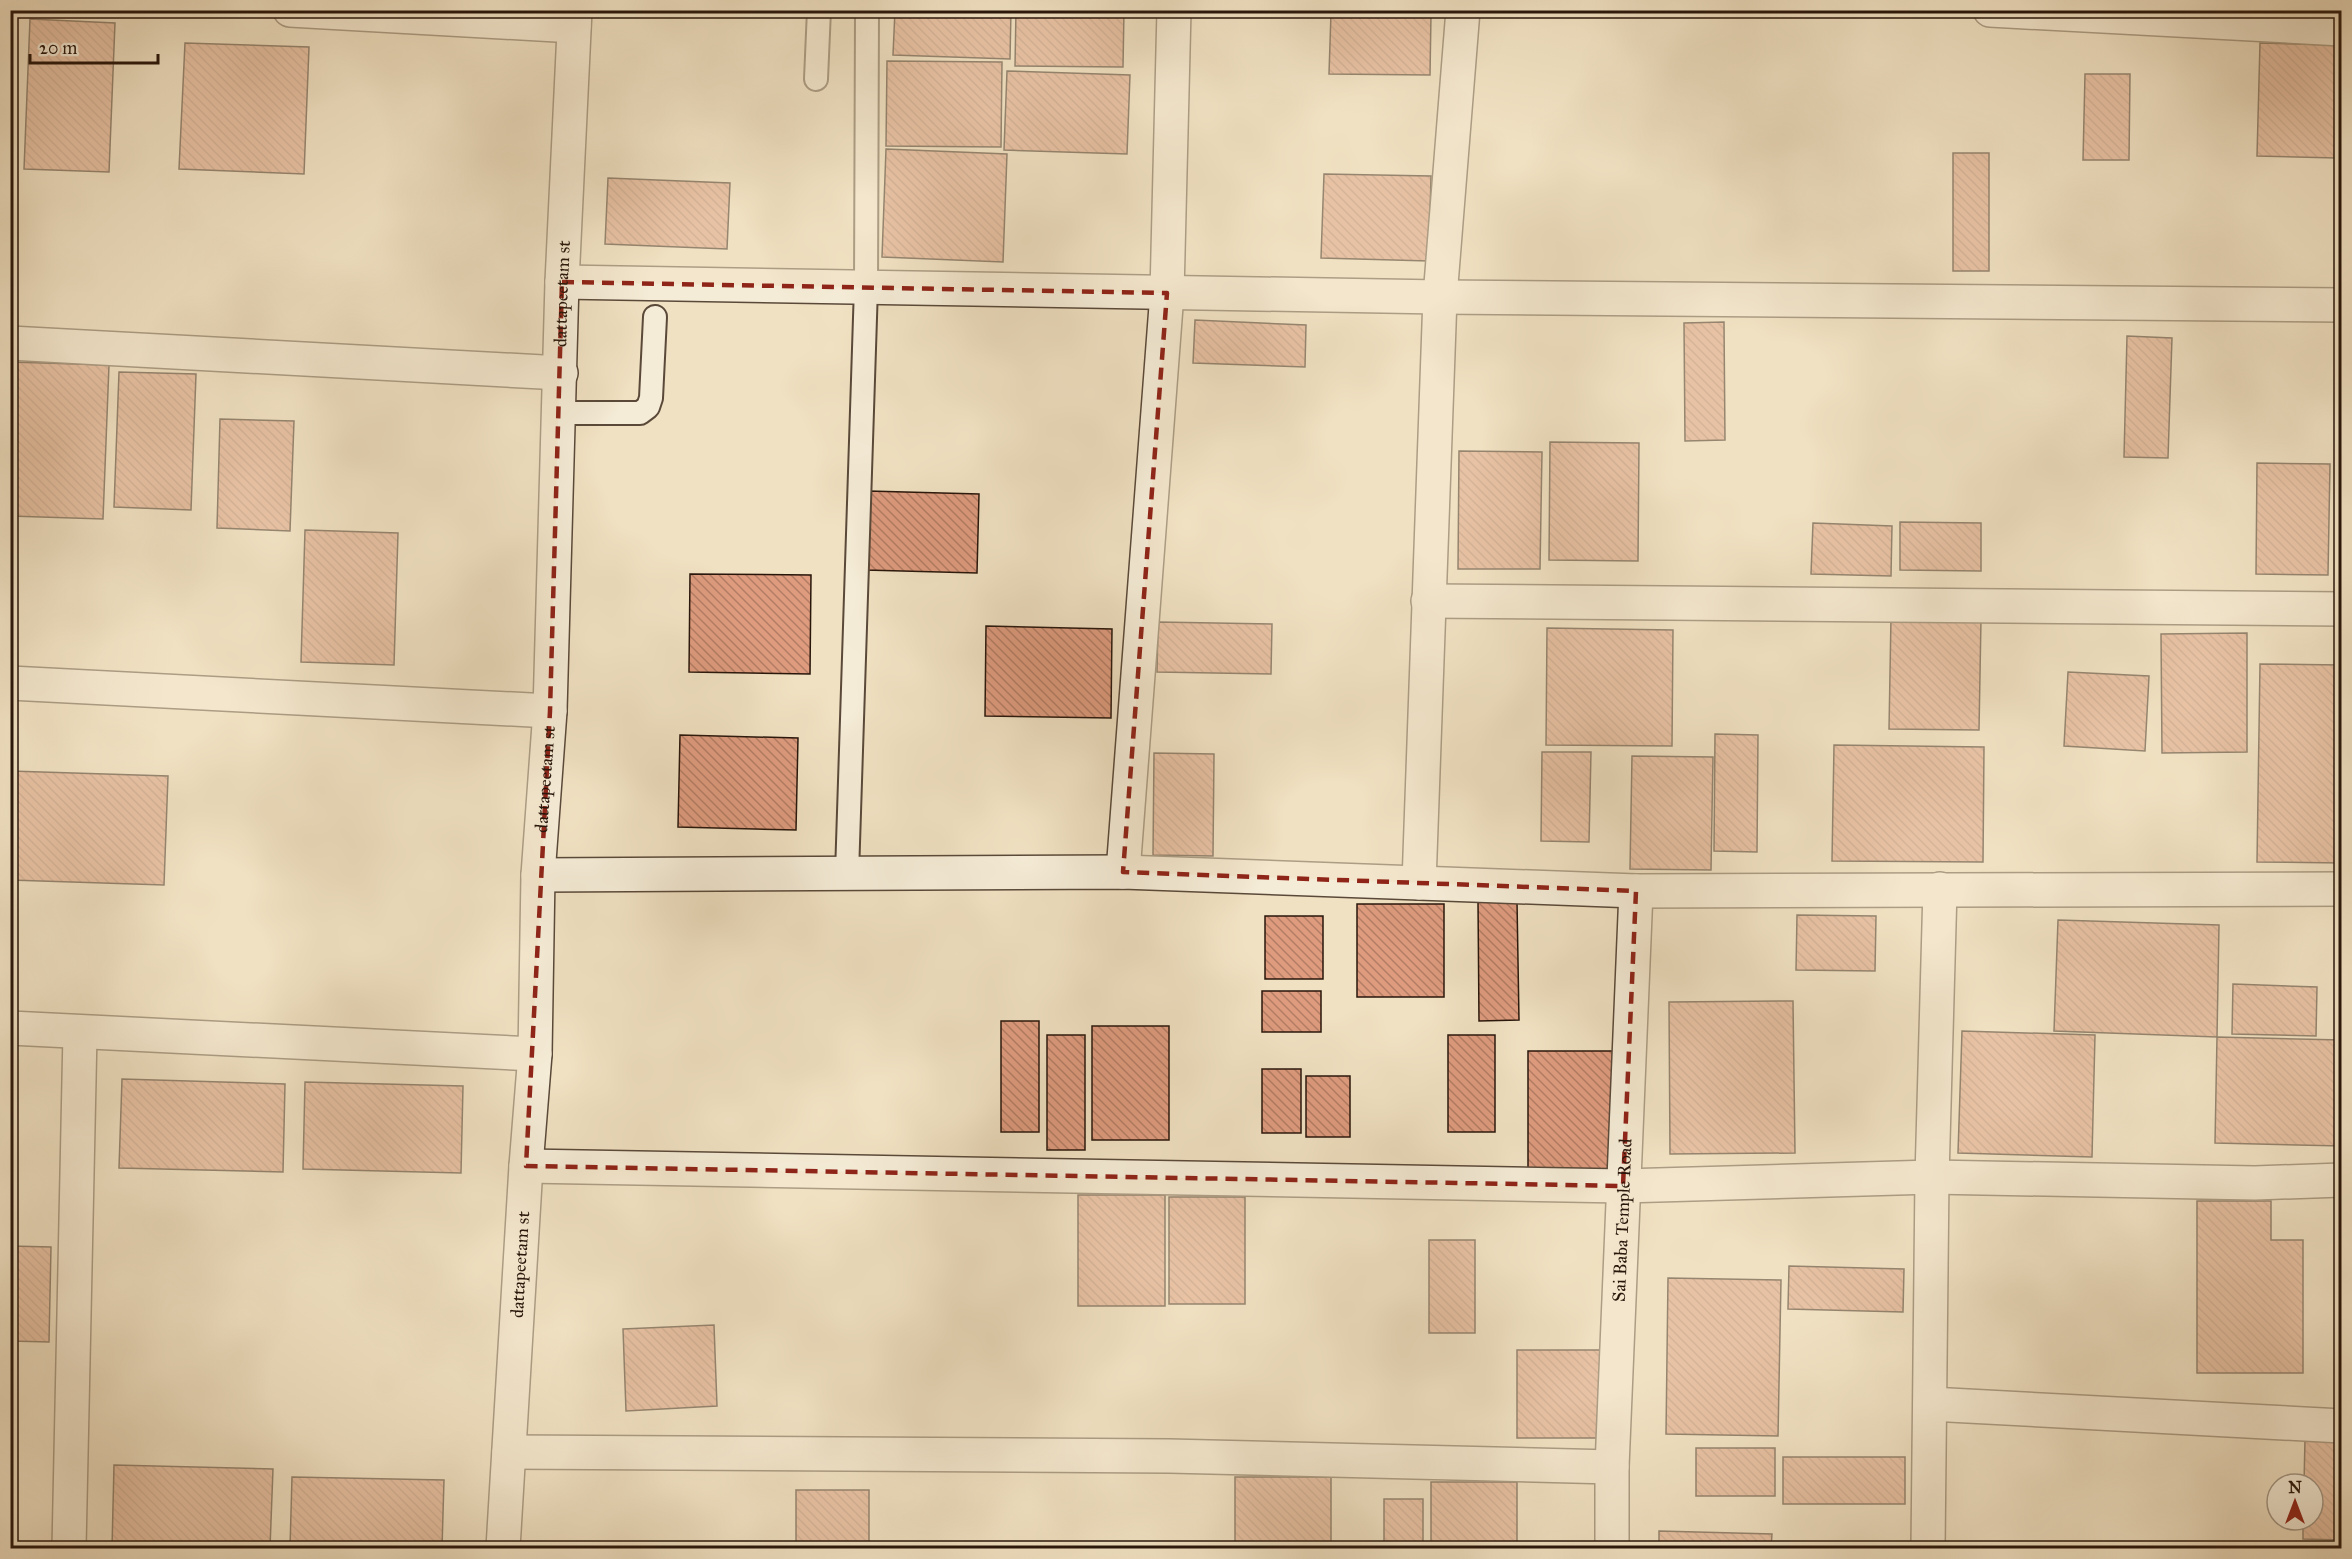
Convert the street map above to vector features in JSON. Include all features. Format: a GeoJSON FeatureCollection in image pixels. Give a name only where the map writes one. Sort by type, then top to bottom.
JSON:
{"type":"FeatureCollection","features":[{"type":"Feature","properties":{"kind":"street"},"geometry":{"type":"LineString","coordinates":[[290,10],[574,18]]}},
{"type":"Feature","properties":{"kind":"street"},"geometry":{"type":"LineString","coordinates":[[1122,872],[1167,293],[1174,10]]}},
{"type":"Feature","properties":{"kind":"street"},"geometry":{"type":"LineString","coordinates":[[1419,883],[1440,297],[1463,10]]}},
{"type":"Feature","properties":{"kind":"street"},"geometry":{"type":"LineString","coordinates":[[1990,10],[2342,29]]}},
{"type":"Feature","properties":{"kind":"street","name":"dattapeetam st"},"geometry":{"type":"LineString","coordinates":[[503,1548],[535,1054],[538,875],[550,711],[562,282],[574,18]]}},
{"type":"Feature","properties":{"kind":"street"},"geometry":{"type":"LineString","coordinates":[[562,282],[1440,297],[2342,305]]}},
{"type":"Feature","properties":{"kind":"street"},"geometry":{"type":"LineString","coordinates":[[10,343],[561,373]]}},
{"type":"Feature","properties":{"kind":"street"},"geometry":{"type":"LineString","coordinates":[[1428,601],[2342,609]]}},
{"type":"Feature","properties":{"kind":"street"},"geometry":{"type":"LineString","coordinates":[[10,682],[550,711]]}},
{"type":"Feature","properties":{"kind":"street"},"geometry":{"type":"LineString","coordinates":[[538,875],[1122,872],[1636,891],[2342,889]]}},
{"type":"Feature","properties":{"kind":"street"},"geometry":{"type":"LineString","coordinates":[[1928,1548],[1932,1177],[1941,889]]}},
{"type":"Feature","properties":{"kind":"street","name":"Sai Baba Temple Road"},"geometry":{"type":"LineString","coordinates":[[1612,1548],[1612,1467],[1636,891]]}},
{"type":"Feature","properties":{"kind":"street"},"geometry":{"type":"LineString","coordinates":[[10,1028],[535,1054]]}},
{"type":"Feature","properties":{"kind":"street"},"geometry":{"type":"LineString","coordinates":[[69,1548],[80,1033]]}},
{"type":"Feature","properties":{"kind":"street"},"geometry":{"type":"LineString","coordinates":[[526,1166],[1623,1186],[1932,1177],[2255,1183],[2342,1180]]}},
{"type":"Feature","properties":{"kind":"street"},"geometry":{"type":"LineString","coordinates":[[1930,1404],[2342,1426]]}},
{"type":"Feature","properties":{"kind":"street"},"geometry":{"type":"LineString","coordinates":[[509,1452],[1169,1456],[1612,1467]]}},
{"type":"Feature","properties":{"kind":"lane"},"geometry":{"type":"LineString","coordinates":[[816,79],[819,10]]}},
{"type":"Feature","properties":{"kind":"lane"},"geometry":{"type":"LineString","coordinates":[[847,874],[866,287],[867,10]]}},
{"type":"Feature","properties":{"kind":"lane"},"geometry":{"type":"LineString","coordinates":[[560,413],[640,413],[648,407],[651,398],[655,317]]}},
{"type":"Feature","properties":{"kind":"highlighted area"},"geometry":{"type":"Polygon","coordinates":[[[562,282],[1167,293],[1123,872],[1636,891],[1623,1186],[526,1166],[550,711],[562,282]]]}},
{"type":"Feature","properties":{"kind":"building"},"geometry":{"type":"Polygon","coordinates":[[[895,10],[1011,10],[1010,59],[893,55],[895,10]]]}},
{"type":"Feature","properties":{"kind":"building"},"geometry":{"type":"Polygon","coordinates":[[[1016,10],[1124,10],[1123,67],[1015,66],[1016,10]]]}},
{"type":"Feature","properties":{"kind":"building"},"geometry":{"type":"Polygon","coordinates":[[[1331,13],[1431,15],[1430,75],[1329,74],[1331,13]]]}},
{"type":"Feature","properties":{"kind":"building"},"geometry":{"type":"Polygon","coordinates":[[[30,19],[115,23],[109,172],[24,169],[30,19]]]}},
{"type":"Feature","properties":{"kind":"building"},"geometry":{"type":"Polygon","coordinates":[[[185,43],[309,47],[304,174],[179,169],[185,43]]]}},
{"type":"Feature","properties":{"kind":"building"},"geometry":{"type":"Polygon","coordinates":[[[2260,43],[2339,45],[2336,158],[2257,156],[2260,43]]]}},
{"type":"Feature","properties":{"kind":"building"},"geometry":{"type":"Polygon","coordinates":[[[887,61],[1002,62],[1001,147],[886,146],[887,61]]]}},
{"type":"Feature","properties":{"kind":"building"},"geometry":{"type":"Polygon","coordinates":[[[1007,71],[1130,75],[1127,154],[1004,150],[1007,71]]]}},
{"type":"Feature","properties":{"kind":"building"},"geometry":{"type":"Polygon","coordinates":[[[2085,74],[2130,74],[2129,160],[2083,160],[2085,74]]]}},
{"type":"Feature","properties":{"kind":"building"},"geometry":{"type":"Polygon","coordinates":[[[886,149],[1007,154],[1003,262],[882,257],[886,149]]]}},
{"type":"Feature","properties":{"kind":"building"},"geometry":{"type":"Polygon","coordinates":[[[1953,153],[1989,153],[1989,271],[1953,271],[1953,153]]]}},
{"type":"Feature","properties":{"kind":"building"},"geometry":{"type":"Polygon","coordinates":[[[1324,174],[1431,176],[1429,261],[1321,258],[1324,174]]]}},
{"type":"Feature","properties":{"kind":"building"},"geometry":{"type":"Polygon","coordinates":[[[608,178],[730,183],[727,249],[605,244],[608,178]]]}},
{"type":"Feature","properties":{"kind":"building"},"geometry":{"type":"Polygon","coordinates":[[[1195,320],[1306,325],[1305,367],[1193,363],[1195,320]]]}},
{"type":"Feature","properties":{"kind":"building"},"geometry":{"type":"Polygon","coordinates":[[[1724,322],[1725,440],[1685,441],[1684,323],[1724,322]]]}},
{"type":"Feature","properties":{"kind":"building"},"geometry":{"type":"Polygon","coordinates":[[[2127,336],[2172,338],[2168,458],[2124,457],[2127,336]]]}},
{"type":"Feature","properties":{"kind":"building"},"geometry":{"type":"Polygon","coordinates":[[[10,362],[109,365],[103,519],[10,516],[10,362]]]}},
{"type":"Feature","properties":{"kind":"building"},"geometry":{"type":"Polygon","coordinates":[[[119,372],[196,374],[191,510],[114,507],[119,372]]]}},
{"type":"Feature","properties":{"kind":"building"},"geometry":{"type":"Polygon","coordinates":[[[220,419],[294,421],[290,531],[217,528],[220,419]]]}},
{"type":"Feature","properties":{"kind":"building"},"geometry":{"type":"Polygon","coordinates":[[[1550,442],[1639,443],[1638,561],[1549,560],[1550,442]]]}},
{"type":"Feature","properties":{"kind":"building"},"geometry":{"type":"Polygon","coordinates":[[[1459,451],[1542,452],[1540,569],[1458,569],[1459,451]]]}},
{"type":"Feature","properties":{"kind":"building"},"geometry":{"type":"Polygon","coordinates":[[[2257,463],[2330,464],[2328,575],[2256,574],[2257,463]]]}},
{"type":"Feature","properties":{"kind":"building"},"geometry":{"type":"Polygon","coordinates":[[[868,491],[979,494],[977,573],[865,570],[868,491]]]}},
{"type":"Feature","properties":{"kind":"building"},"geometry":{"type":"Polygon","coordinates":[[[1900,522],[1981,523],[1981,571],[1900,570],[1900,522]]]}},
{"type":"Feature","properties":{"kind":"building"},"geometry":{"type":"Polygon","coordinates":[[[1813,523],[1892,526],[1891,576],[1811,574],[1813,523]]]}},
{"type":"Feature","properties":{"kind":"building"},"geometry":{"type":"Polygon","coordinates":[[[305,530],[398,533],[394,665],[301,662],[305,530]]]}},
{"type":"Feature","properties":{"kind":"building"},"geometry":{"type":"Polygon","coordinates":[[[690,574],[811,575],[810,674],[689,672],[690,574]]]}},
{"type":"Feature","properties":{"kind":"building"},"geometry":{"type":"Polygon","coordinates":[[[1891,617],[1981,619],[1979,730],[1889,729],[1891,617]]]}},
{"type":"Feature","properties":{"kind":"building"},"geometry":{"type":"Polygon","coordinates":[[[1158,622],[1272,624],[1271,674],[1157,672],[1158,622]]]}},
{"type":"Feature","properties":{"kind":"building"},"geometry":{"type":"Polygon","coordinates":[[[986,626],[1112,629],[1111,718],[985,716],[986,626]]]}},
{"type":"Feature","properties":{"kind":"building"},"geometry":{"type":"Polygon","coordinates":[[[1547,628],[1673,630],[1672,746],[1546,745],[1547,628]]]}},
{"type":"Feature","properties":{"kind":"building"},"geometry":{"type":"Polygon","coordinates":[[[2247,633],[2247,752],[2162,753],[2161,634],[2247,633]]]}},
{"type":"Feature","properties":{"kind":"building"},"geometry":{"type":"Polygon","coordinates":[[[2260,664],[2342,665],[2342,863],[2257,862],[2260,664]]]}},
{"type":"Feature","properties":{"kind":"building"},"geometry":{"type":"Polygon","coordinates":[[[2068,672],[2149,676],[2145,751],[2064,746],[2068,672]]]}},
{"type":"Feature","properties":{"kind":"building"},"geometry":{"type":"Polygon","coordinates":[[[1715,734],[1758,735],[1757,852],[1714,851],[1715,734]]]}},
{"type":"Feature","properties":{"kind":"building"},"geometry":{"type":"Polygon","coordinates":[[[680,735],[798,738],[796,830],[678,827],[680,735]]]}},
{"type":"Feature","properties":{"kind":"building"},"geometry":{"type":"Polygon","coordinates":[[[1834,745],[1984,747],[1983,862],[1832,861],[1834,745]]]}},
{"type":"Feature","properties":{"kind":"building"},"geometry":{"type":"Polygon","coordinates":[[[1542,752],[1591,752],[1589,842],[1541,841],[1542,752]]]}},
{"type":"Feature","properties":{"kind":"building"},"geometry":{"type":"Polygon","coordinates":[[[1154,753],[1214,754],[1213,856],[1153,855],[1154,753]]]}},
{"type":"Feature","properties":{"kind":"building"},"geometry":{"type":"Polygon","coordinates":[[[1632,756],[1713,757],[1711,870],[1630,869],[1632,756]]]}},
{"type":"Feature","properties":{"kind":"building"},"geometry":{"type":"Polygon","coordinates":[[[10,771],[168,776],[164,885],[10,880],[10,771]]]}},
{"type":"Feature","properties":{"kind":"building"},"geometry":{"type":"Polygon","coordinates":[[[1478,901],[1517,901],[1519,1020],[1479,1021],[1478,901]]]}},
{"type":"Feature","properties":{"kind":"building"},"geometry":{"type":"Polygon","coordinates":[[[1357,904],[1444,904],[1444,997],[1357,997],[1357,904]]]}},
{"type":"Feature","properties":{"kind":"building"},"geometry":{"type":"Polygon","coordinates":[[[1797,915],[1876,916],[1875,971],[1796,970],[1797,915]]]}},
{"type":"Feature","properties":{"kind":"building"},"geometry":{"type":"Polygon","coordinates":[[[1265,916],[1323,916],[1323,979],[1265,979],[1265,916]]]}},
{"type":"Feature","properties":{"kind":"building"},"geometry":{"type":"Polygon","coordinates":[[[2058,920],[2219,925],[2217,1037],[2054,1031],[2058,920]]]}},
{"type":"Feature","properties":{"kind":"building"},"geometry":{"type":"Polygon","coordinates":[[[2233,984],[2317,987],[2316,1036],[2232,1034],[2233,984]]]}},
{"type":"Feature","properties":{"kind":"building"},"geometry":{"type":"Polygon","coordinates":[[[1262,991],[1321,991],[1321,1032],[1262,1032],[1262,991]]]}},
{"type":"Feature","properties":{"kind":"building"},"geometry":{"type":"Polygon","coordinates":[[[1793,1001],[1795,1153],[1670,1154],[1669,1002],[1793,1001]]]}},
{"type":"Feature","properties":{"kind":"building"},"geometry":{"type":"Polygon","coordinates":[[[1001,1021],[1039,1021],[1039,1132],[1001,1132],[1001,1021]]]}},
{"type":"Feature","properties":{"kind":"building"},"geometry":{"type":"Polygon","coordinates":[[[1092,1026],[1169,1026],[1169,1140],[1092,1140],[1092,1026]]]}},
{"type":"Feature","properties":{"kind":"building"},"geometry":{"type":"Polygon","coordinates":[[[1962,1031],[2095,1035],[2092,1157],[1958,1153],[1962,1031]]]}},
{"type":"Feature","properties":{"kind":"building"},"geometry":{"type":"Polygon","coordinates":[[[1047,1035],[1085,1035],[1085,1150],[1047,1150],[1047,1035]]]}},
{"type":"Feature","properties":{"kind":"building"},"geometry":{"type":"Polygon","coordinates":[[[1448,1035],[1495,1035],[1495,1132],[1448,1132],[1448,1035]]]}},
{"type":"Feature","properties":{"kind":"building"},"geometry":{"type":"Polygon","coordinates":[[[2217,1037],[2342,1040],[2342,1146],[2215,1143],[2217,1037]]]}},
{"type":"Feature","properties":{"kind":"building"},"geometry":{"type":"Polygon","coordinates":[[[1528,1051],[1614,1051],[1614,1173],[1528,1173],[1528,1051]]]}},
{"type":"Feature","properties":{"kind":"building"},"geometry":{"type":"Polygon","coordinates":[[[1262,1069],[1301,1069],[1301,1133],[1262,1133],[1262,1069]]]}},
{"type":"Feature","properties":{"kind":"building"},"geometry":{"type":"Polygon","coordinates":[[[1306,1076],[1350,1076],[1350,1137],[1306,1137],[1306,1076]]]}},
{"type":"Feature","properties":{"kind":"building"},"geometry":{"type":"Polygon","coordinates":[[[122,1079],[285,1084],[283,1172],[119,1168],[122,1079]]]}},
{"type":"Feature","properties":{"kind":"building"},"geometry":{"type":"Polygon","coordinates":[[[305,1082],[463,1086],[461,1173],[303,1169],[305,1082]]]}},
{"type":"Feature","properties":{"kind":"building"},"geometry":{"type":"Polygon","coordinates":[[[1078,1195],[1165,1195],[1165,1306],[1078,1306],[1078,1195]]]}},
{"type":"Feature","properties":{"kind":"building"},"geometry":{"type":"Polygon","coordinates":[[[1169,1197],[1245,1197],[1245,1304],[1169,1304],[1169,1197]]]}},
{"type":"Feature","properties":{"kind":"building"},"geometry":{"type":"Polygon","coordinates":[[[2197,1201],[2271,1201],[2271,1240],[2303,1240],[2303,1373],[2197,1373],[2197,1201]]]}},
{"type":"Feature","properties":{"kind":"building"},"geometry":{"type":"Polygon","coordinates":[[[1429,1240],[1475,1240],[1475,1333],[1429,1333],[1429,1240]]]}},
{"type":"Feature","properties":{"kind":"building"},"geometry":{"type":"Polygon","coordinates":[[[10,1246],[51,1247],[49,1342],[10,1341],[10,1246]]]}},
{"type":"Feature","properties":{"kind":"building"},"geometry":{"type":"Polygon","coordinates":[[[1789,1266],[1904,1269],[1903,1312],[1788,1309],[1789,1266]]]}},
{"type":"Feature","properties":{"kind":"building"},"geometry":{"type":"Polygon","coordinates":[[[1668,1278],[1781,1280],[1778,1436],[1666,1434],[1668,1278]]]}},
{"type":"Feature","properties":{"kind":"building"},"geometry":{"type":"Polygon","coordinates":[[[714,1325],[717,1406],[626,1411],[623,1329],[714,1325]]]}},
{"type":"Feature","properties":{"kind":"building"},"geometry":{"type":"Polygon","coordinates":[[[1517,1350],[1600,1350],[1600,1438],[1517,1438],[1517,1350]]]}},
{"type":"Feature","properties":{"kind":"building"},"geometry":{"type":"Polygon","coordinates":[[[2305,1439],[2342,1440],[2342,1540],[2303,1539],[2303,1532],[2325,1532],[2325,1472],[2304,1472],[2305,1439]]]}},
{"type":"Feature","properties":{"kind":"building"},"geometry":{"type":"Polygon","coordinates":[[[1696,1448],[1775,1448],[1775,1496],[1696,1496],[1696,1448]]]}},
{"type":"Feature","properties":{"kind":"building"},"geometry":{"type":"Polygon","coordinates":[[[1783,1457],[1905,1457],[1905,1504],[1783,1504],[1783,1457]]]}},
{"type":"Feature","properties":{"kind":"building"},"geometry":{"type":"Polygon","coordinates":[[[114,1465],[273,1469],[270,1548],[112,1548],[114,1465]]]}},
{"type":"Feature","properties":{"kind":"building"},"geometry":{"type":"Polygon","coordinates":[[[292,1477],[444,1480],[442,1548],[290,1548],[292,1477]]]}},
{"type":"Feature","properties":{"kind":"building"},"geometry":{"type":"Polygon","coordinates":[[[1235,1477],[1331,1477],[1331,1548],[1235,1548],[1235,1477]]]}},
{"type":"Feature","properties":{"kind":"building"},"geometry":{"type":"Polygon","coordinates":[[[1431,1482],[1517,1482],[1517,1548],[1431,1548],[1431,1482]]]}},
{"type":"Feature","properties":{"kind":"building"},"geometry":{"type":"Polygon","coordinates":[[[796,1490],[869,1490],[869,1548],[796,1548],[796,1490]]]}},
{"type":"Feature","properties":{"kind":"building"},"geometry":{"type":"Polygon","coordinates":[[[1384,1499],[1423,1499],[1423,1548],[1384,1548],[1384,1499]]]}},
{"type":"Feature","properties":{"kind":"building"},"geometry":{"type":"Polygon","coordinates":[[[1659,1531],[1772,1534],[1771,1548],[1659,1548],[1659,1531]]]}},
{"type":"Feature","properties":{"kind":"building"},"geometry":{"type":"Polygon","coordinates":[[[1951,1547],[2074,1548],[1951,1548],[1951,1547]]]}}]}
